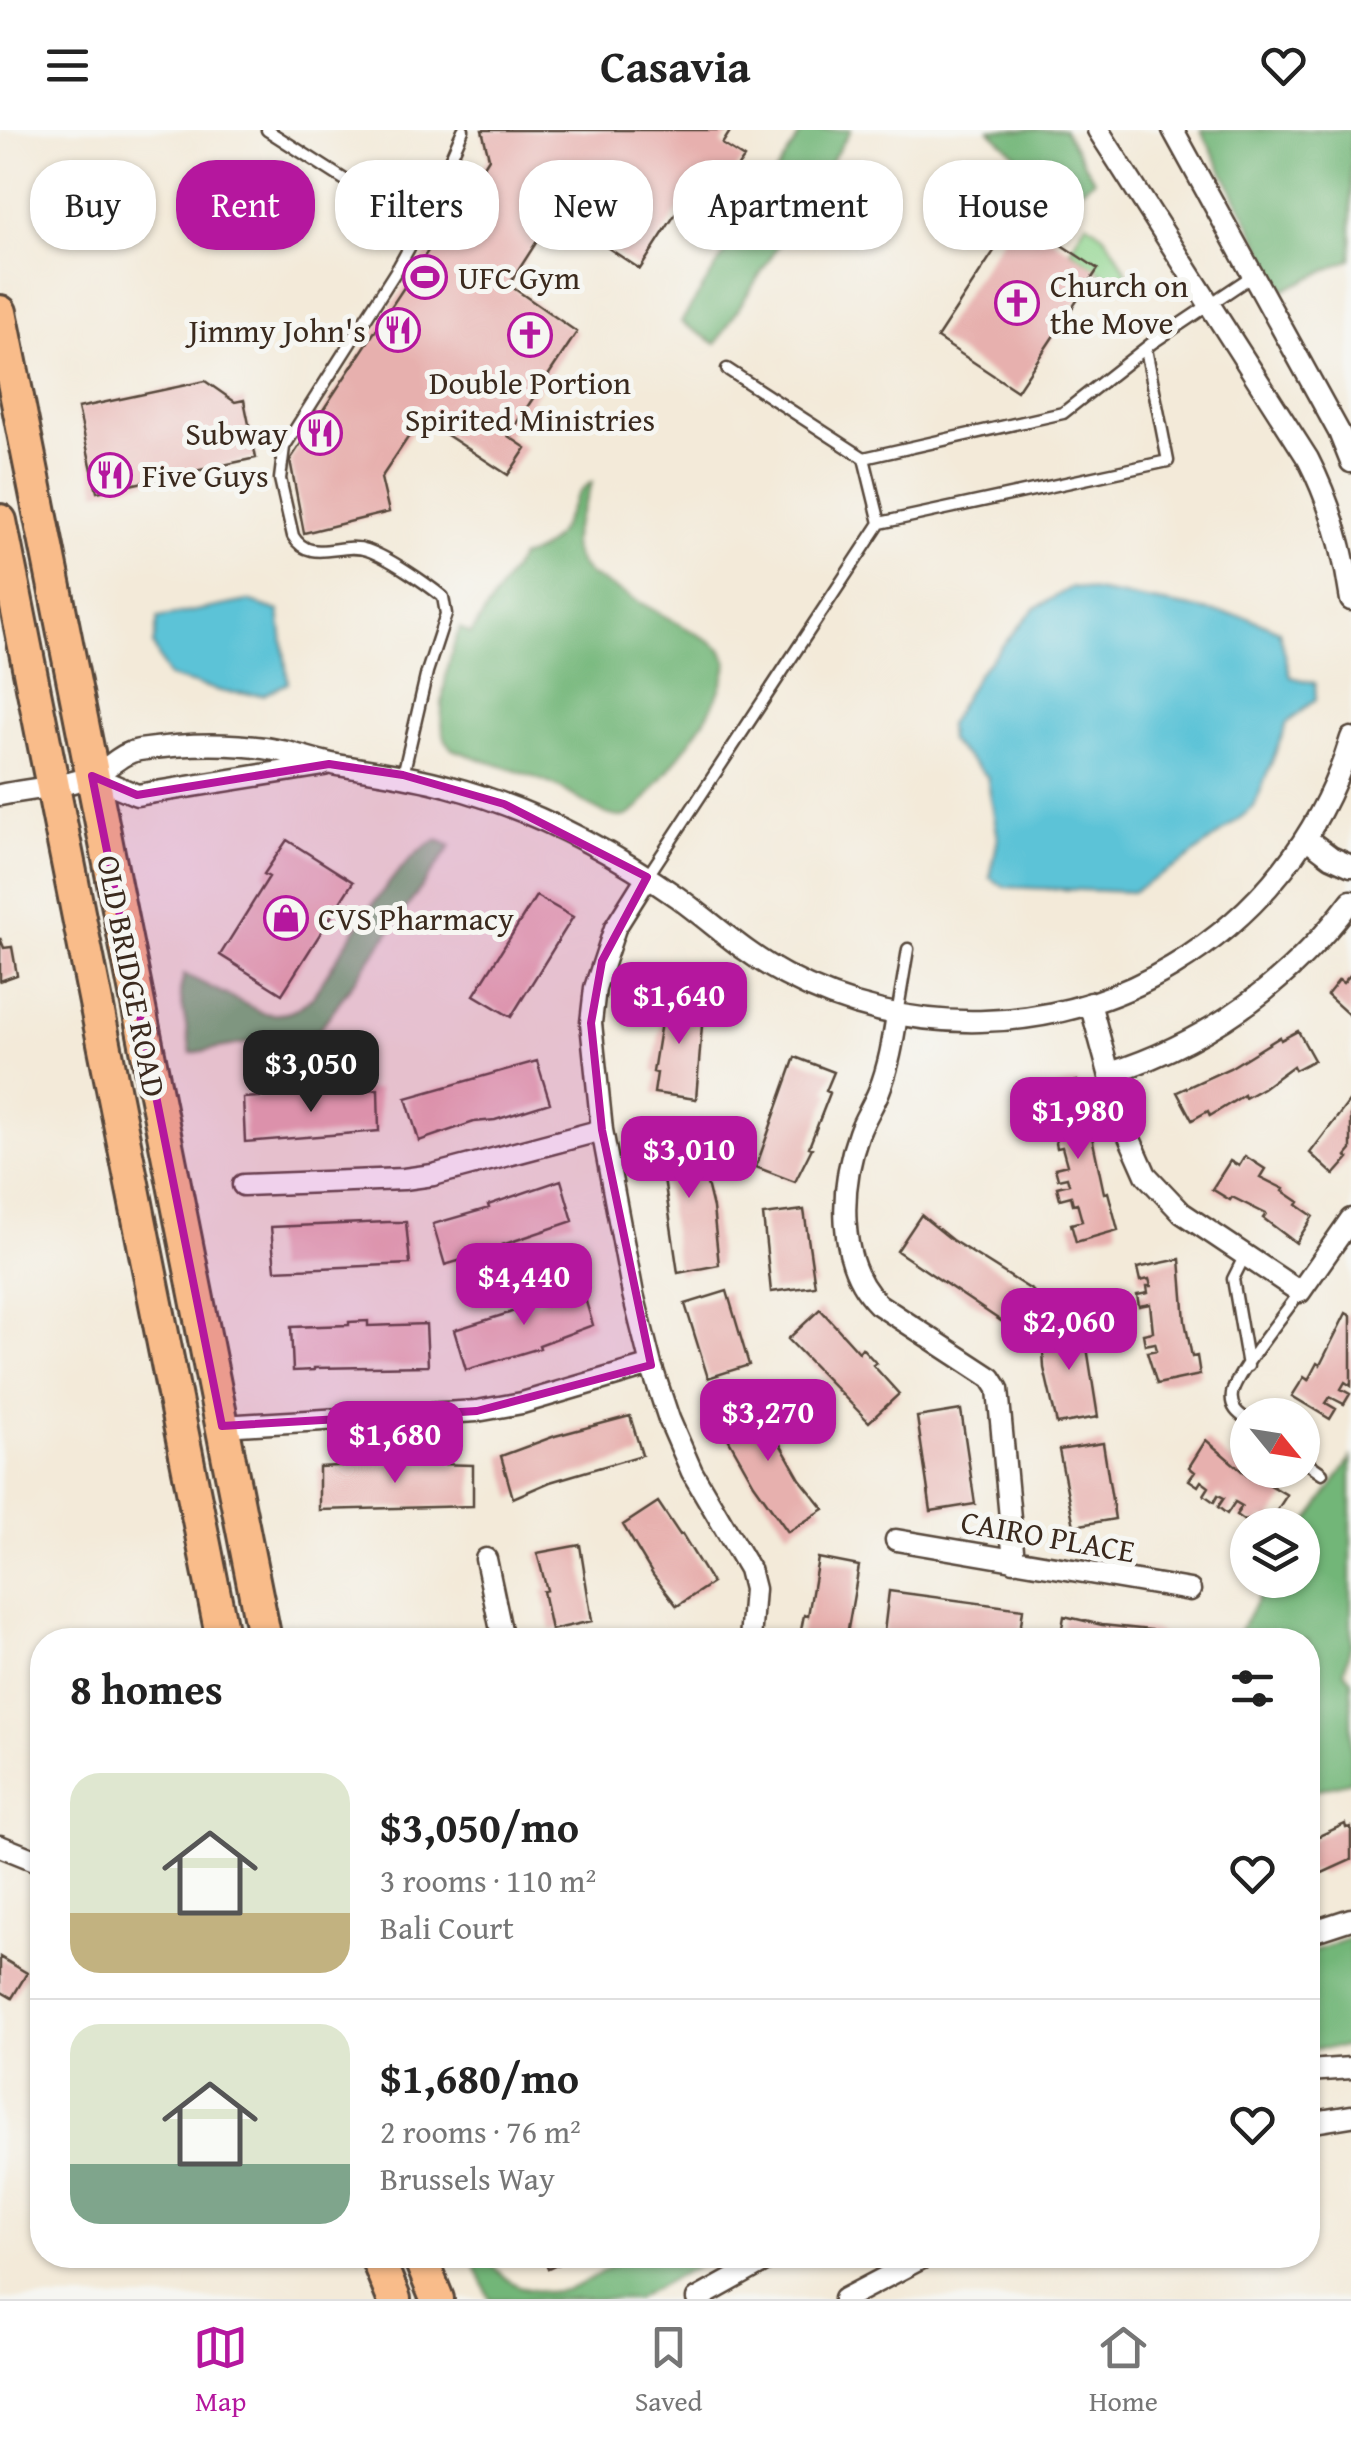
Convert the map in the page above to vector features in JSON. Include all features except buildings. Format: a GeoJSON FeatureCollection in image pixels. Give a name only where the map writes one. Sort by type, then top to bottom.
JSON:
{"type":"FeatureCollection","features":[{"type":"Feature","properties":{"kind":"main road","name":"OLD BRIDGE ROAD"},"geometry":{"type":"LineString","coordinates":[[0,312],[263,1628]]}},
{"type":"Feature","properties":{"kind":"main road","name":"OLD BRIDGE ROAD"},"geometry":{"type":"LineString","coordinates":[[0,520],[222,1628]]}},
{"type":"Feature","properties":{"kind":"main road"},"geometry":{"type":"LineString","coordinates":[[381,2268],[394,2299]]}},
{"type":"Feature","properties":{"kind":"main road"},"geometry":{"type":"LineString","coordinates":[[424,2268],[437,2299]]}},
{"type":"Feature","properties":{"kind":"street"},"geometry":{"type":"LineString","coordinates":[[1098,130],[1316,476],[1346,562],[1351,600]]}},
{"type":"Feature","properties":{"kind":"street"},"geometry":{"type":"LineString","coordinates":[[1174,130],[1339,432],[1351,462]]}},
{"type":"Feature","properties":{"kind":"street"},"geometry":{"type":"LineString","coordinates":[[0,795],[92,776],[127,752],[178,747],[248,747],[404,775],[504,804],[558,826],[647,877],[783,974],[823,993],[897,1015],[1006,1020],[1090,1003],[1168,970],[1220,934],[1262,894],[1306,838],[1323,808],[1351,738]]}},
{"type":"Feature","properties":{"kind":"street"},"geometry":{"type":"LineString","coordinates":[[92,776],[138,795],[329,764]]}},
{"type":"Feature","properties":{"kind":"street"},"geometry":{"type":"LineString","coordinates":[[1306,838],[1351,866]]}},
{"type":"Feature","properties":{"kind":"street"},"geometry":{"type":"LineString","coordinates":[[647,877],[615,928],[595,988],[591,1023],[602,1130],[633,1294],[651,1365],[692,1472],[750,1569],[754,1589],[751,1628]]}},
{"type":"Feature","properties":{"kind":"street"},"geometry":{"type":"LineString","coordinates":[[1110,1073],[1174,1048],[1234,1014],[1303,957],[1351,902]]}},
{"type":"Feature","properties":{"kind":"street"},"geometry":{"type":"LineString","coordinates":[[1090,1003],[1132,1149],[1146,1174],[1182,1213],[1300,1292],[1351,1219]]}},
{"type":"Feature","properties":{"kind":"street"},"geometry":{"type":"LineString","coordinates":[[897,1015],[890,1056],[850,1161],[846,1192],[852,1258],[856,1276],[878,1304],[991,1378],[998,1389],[1014,1561]]}},
{"type":"Feature","properties":{"kind":"street"},"geometry":{"type":"LineString","coordinates":[[244,1185],[432,1175],[602,1130]]}},
{"type":"Feature","properties":{"kind":"street"},"geometry":{"type":"LineString","coordinates":[[222,1426],[477,1411],[651,1365]]}},
{"type":"Feature","properties":{"kind":"street","name":"CAIRO PLACE"},"geometry":{"type":"LineString","coordinates":[[896,1540],[1190,1590]]}},
{"type":"Feature","properties":{"kind":"street"},"geometry":{"type":"LineString","coordinates":[[486,1558],[501,1628]]}},
{"type":"Feature","properties":{"kind":"street"},"geometry":{"type":"LineString","coordinates":[[0,1846],[30,1857]]}},
{"type":"Feature","properties":{"kind":"street"},"geometry":{"type":"LineString","coordinates":[[1320,1929],[1351,1919]]}},
{"type":"Feature","properties":{"kind":"street"},"geometry":{"type":"LineString","coordinates":[[1320,2070],[1351,2068]]}},
{"type":"Feature","properties":{"kind":"street"},"geometry":{"type":"LineString","coordinates":[[1320,2121],[1351,2116]]}},
{"type":"Feature","properties":{"kind":"street"},"geometry":{"type":"LineString","coordinates":[[698,2299],[753,2268]]}},
{"type":"Feature","properties":{"kind":"street"},"geometry":{"type":"LineString","coordinates":[[844,2299],[903,2268]]}},
{"type":"Feature","properties":{"kind":"lane"},"geometry":{"type":"LineString","coordinates":[[268,130],[335,173]]}},
{"type":"Feature","properties":{"kind":"lane"},"geometry":{"type":"LineString","coordinates":[[450,160],[463,130]]}},
{"type":"Feature","properties":{"kind":"lane"},"geometry":{"type":"LineString","coordinates":[[404,775],[427,672],[446,614],[443,597],[369,550],[354,547],[318,552],[298,543],[293,536],[280,468],[284,447],[406,250]]}},
{"type":"Feature","properties":{"kind":"lane"},"geometry":{"type":"LineString","coordinates":[[864,458],[1064,413],[1146,348],[1253,275]]}},
{"type":"Feature","properties":{"kind":"lane"},"geometry":{"type":"LineString","coordinates":[[647,877],[880,523],[1168,461],[1146,348]]}},
{"type":"Feature","properties":{"kind":"lane"},"geometry":{"type":"LineString","coordinates":[[727,370],[864,458],[880,523]]}},
{"type":"Feature","properties":{"kind":"lane"},"geometry":{"type":"LineString","coordinates":[[897,1015],[908,950]]}},
{"type":"Feature","properties":{"kind":"lane"},"geometry":{"type":"LineString","coordinates":[[1245,1256],[1233,1278],[1248,1366]]}},
{"type":"Feature","properties":{"kind":"lane"},"geometry":{"type":"LineString","coordinates":[[1233,1398],[1248,1366],[1300,1292]]}},
{"type":"Feature","properties":{"kind":"highlighted area"},"geometry":{"type":"Polygon","coordinates":[[[329,764],[403,775],[504,804],[647,877],[602,961],[591,1023],[602,1130],[651,1365],[477,1411],[222,1426],[92,776],[137,795],[329,764]]]}},
{"type":"Feature","properties":{"kind":"green space"},"geometry":{"type":"Polygon","coordinates":[[[803,130],[851,130],[832,160],[784,160],[803,130]]]}},
{"type":"Feature","properties":{"kind":"green space"},"geometry":{"type":"Polygon","coordinates":[[[989,130],[1064,130],[1082,160],[1022,160],[989,130]]]}},
{"type":"Feature","properties":{"kind":"green space"},"geometry":{"type":"Polygon","coordinates":[[[1201,130],[1351,130],[1351,259],[1284,290],[1201,130]]]}},
{"type":"Feature","properties":{"kind":"green space"},"geometry":{"type":"Polygon","coordinates":[[[1084,163],[1094,180],[1084,188],[1084,163]]]}},
{"type":"Feature","properties":{"kind":"green space"},"geometry":{"type":"Polygon","coordinates":[[[1086,222],[1108,240],[1118,255],[1130,280],[1126,290],[1070,250],[1084,250],[1086,222]]]}},
{"type":"Feature","properties":{"kind":"green space"},"geometry":{"type":"Polygon","coordinates":[[[727,250],[775,250],[716,344],[681,322],[727,250]]]}},
{"type":"Feature","properties":{"kind":"green space"},"geometry":{"type":"Polygon","coordinates":[[[592,482],[574,530],[574,552],[579,563],[590,575],[710,641],[721,649],[727,662],[723,681],[705,719],[640,807],[623,817],[603,813],[543,781],[452,749],[442,725],[447,672],[460,628],[471,634],[520,558],[550,543],[575,500],[592,482]]]}},
{"type":"Feature","properties":{"kind":"green space"},"geometry":{"type":"Polygon","coordinates":[[[438,840],[451,846],[319,1030],[191,1053],[180,992],[184,974],[263,1013],[284,1014],[296,1009],[313,996],[387,885],[422,849],[438,840]]]}},
{"type":"Feature","properties":{"kind":"green space"},"geometry":{"type":"Polygon","coordinates":[[[1351,1458],[1351,1643],[1344,1671],[1351,1680],[1351,1781],[1320,1789],[1320,1628],[1242,1628],[1258,1598],[1320,1598],[1317,1508],[1351,1458]]]}},
{"type":"Feature","properties":{"kind":"green space"},"geometry":{"type":"Polygon","coordinates":[[[1351,1938],[1351,2047],[1320,2048],[1320,1949],[1351,1938]]]}},
{"type":"Feature","properties":{"kind":"green space"},"geometry":{"type":"Polygon","coordinates":[[[476,2268],[495,2268],[518,2286],[551,2291],[579,2285],[609,2268],[693,2268],[635,2299],[490,2299],[476,2268]]]}},
{"type":"Feature","properties":{"kind":"water"},"geometry":{"type":"Polygon","coordinates":[[[1072,587],[1250,618],[1279,631],[1291,677],[1315,683],[1316,699],[1287,723],[1254,807],[1185,861],[1132,892],[1005,887],[990,878],[998,838],[987,776],[949,741],[948,725],[977,675],[1034,609],[1072,587]]]}},
{"type":"Feature","properties":{"kind":"water"},"geometry":{"type":"Polygon","coordinates":[[[248,601],[279,611],[288,683],[263,695],[224,692],[168,677],[153,645],[158,618],[248,601]]]}},
{"type":"Feature","properties":{"kind":"place","name":"UFC Gym"},"geometry":{"type":"Point","coordinates":[425,277]}},
{"type":"Feature","properties":{"kind":"place","name":"Church on the Move"},"geometry":{"type":"Point","coordinates":[1017,303]}},
{"type":"Feature","properties":{"kind":"place","name":"Jimmy John's"},"geometry":{"type":"Point","coordinates":[398,330]}},
{"type":"Feature","properties":{"kind":"place","name":"Double Portion Spirited Ministries"},"geometry":{"type":"Point","coordinates":[530,335]}},
{"type":"Feature","properties":{"kind":"place","name":"Subway"},"geometry":{"type":"Point","coordinates":[320,433]}},
{"type":"Feature","properties":{"kind":"place","name":"Five Guys"},"geometry":{"type":"Point","coordinates":[110,475]}},
{"type":"Feature","properties":{"kind":"place","name":"CVS Pharmacy"},"geometry":{"type":"Point","coordinates":[286,918]}}]}
